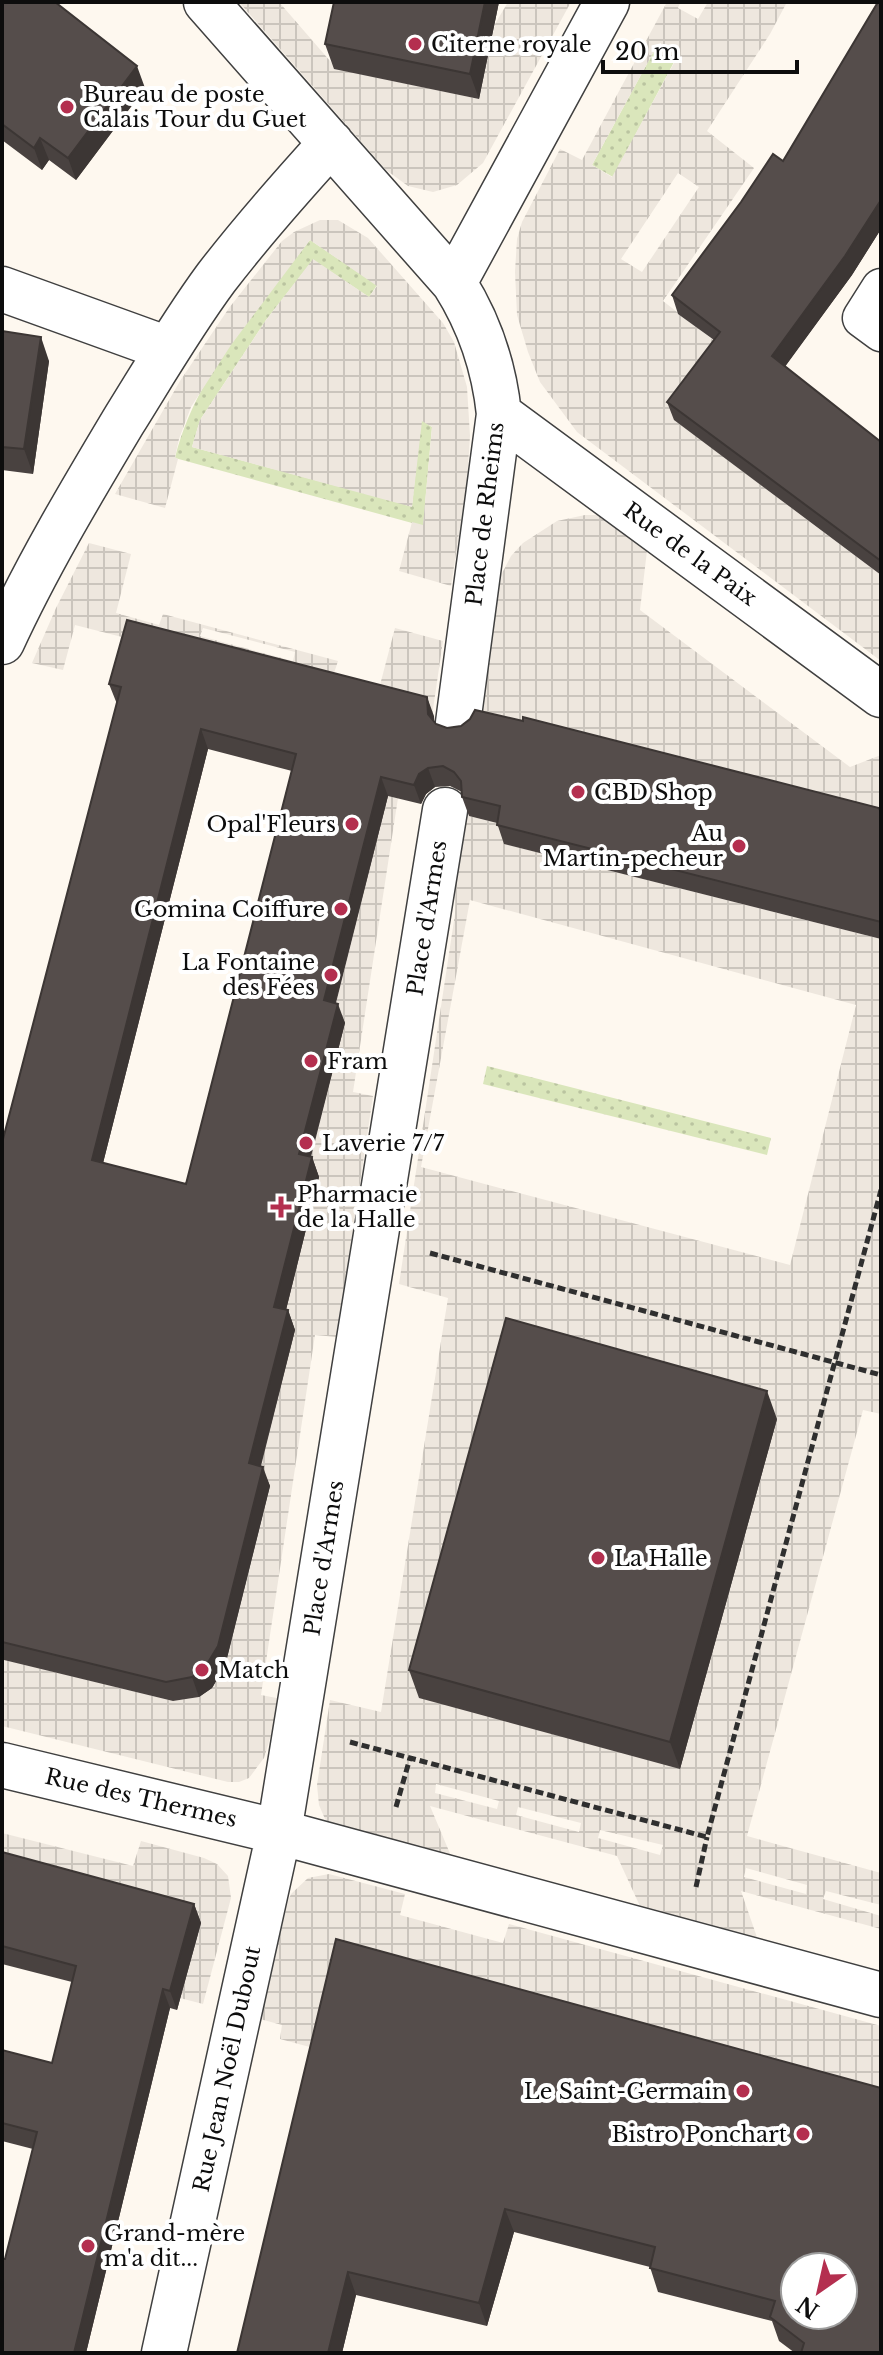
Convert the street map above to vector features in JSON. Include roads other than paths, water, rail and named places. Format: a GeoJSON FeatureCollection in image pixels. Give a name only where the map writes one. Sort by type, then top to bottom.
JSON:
{"type":"FeatureCollection","features":[{"type":"Feature","properties":{"kind":"street","name":"Place de Rheims"},"geometry":{"type":"LineString","coordinates":[[206,2],[454,283],[479,329],[495,382],[499,414],[458,723]]}},
{"type":"Feature","properties":{"kind":"street"},"geometry":{"type":"LineString","coordinates":[[454,283],[607,2]]}},
{"type":"Feature","properties":{"kind":"street"},"geometry":{"type":"LineString","coordinates":[[2,642],[40,564],[168,349],[214,281],[331,143]]}},
{"type":"Feature","properties":{"kind":"street"},"geometry":{"type":"LineString","coordinates":[[2,289],[168,349]]}},
{"type":"Feature","properties":{"kind":"street","name":"Rue de la Paix"},"geometry":{"type":"LineString","coordinates":[[499,414],[881,695]]}},
{"type":"Feature","properties":{"kind":"street","name":"Place d'Armes"},"geometry":{"type":"LineString","coordinates":[[279,1832],[445,810]]}},
{"type":"Feature","properties":{"kind":"street","name":"Rue des Thermes"},"geometry":{"type":"LineString","coordinates":[[2,1765],[279,1832]]}},
{"type":"Feature","properties":{"kind":"street"},"geometry":{"type":"LineString","coordinates":[[279,1832],[881,1995]]}},
{"type":"Feature","properties":{"kind":"street","name":"Rue Jean Noël Dubout"},"geometry":{"type":"LineString","coordinates":[[164,2353],[279,1832]]}},
{"type":"Feature","properties":{"kind":"lane"},"geometry":{"type":"LineString","coordinates":[[881,288],[862,318],[881,332]]}},
{"type":"Feature","properties":{"kind":"place","name":"Citerne royale"},"geometry":{"type":"Point","coordinates":[415,44]}},
{"type":"Feature","properties":{"kind":"place","name":"Bureau de poste Calais Tour du Guet"},"geometry":{"type":"Point","coordinates":[67,107]}},
{"type":"Feature","properties":{"kind":"place","name":"CBD Shop"},"geometry":{"type":"Point","coordinates":[578,792]}},
{"type":"Feature","properties":{"kind":"place","name":"Opal'Fleurs"},"geometry":{"type":"Point","coordinates":[352,824]}},
{"type":"Feature","properties":{"kind":"place","name":"Au Martin-pecheur"},"geometry":{"type":"Point","coordinates":[739,846]}},
{"type":"Feature","properties":{"kind":"place","name":"Gomina Coiffure"},"geometry":{"type":"Point","coordinates":[341,909]}},
{"type":"Feature","properties":{"kind":"place","name":"La Fontaine des Fées"},"geometry":{"type":"Point","coordinates":[331,975]}},
{"type":"Feature","properties":{"kind":"place","name":"Fram"},"geometry":{"type":"Point","coordinates":[311,1061]}},
{"type":"Feature","properties":{"kind":"place","name":"Laverie 7/7"},"geometry":{"type":"Point","coordinates":[306,1143]}},
{"type":"Feature","properties":{"kind":"place","name":"Pharmacie de la Halle"},"geometry":{"type":"Point","coordinates":[281,1207]}},
{"type":"Feature","properties":{"kind":"place","name":"La Halle"},"geometry":{"type":"Point","coordinates":[598,1558]}},
{"type":"Feature","properties":{"kind":"place","name":"Match"},"geometry":{"type":"Point","coordinates":[202,1670]}},
{"type":"Feature","properties":{"kind":"place","name":"Le Saint-Germain"},"geometry":{"type":"Point","coordinates":[743,2091]}},
{"type":"Feature","properties":{"kind":"place","name":"Bistro Ponchart"},"geometry":{"type":"Point","coordinates":[803,2134]}},
{"type":"Feature","properties":{"kind":"place","name":"Grand-mère m'a dit..."},"geometry":{"type":"Point","coordinates":[88,2246]}}]}
